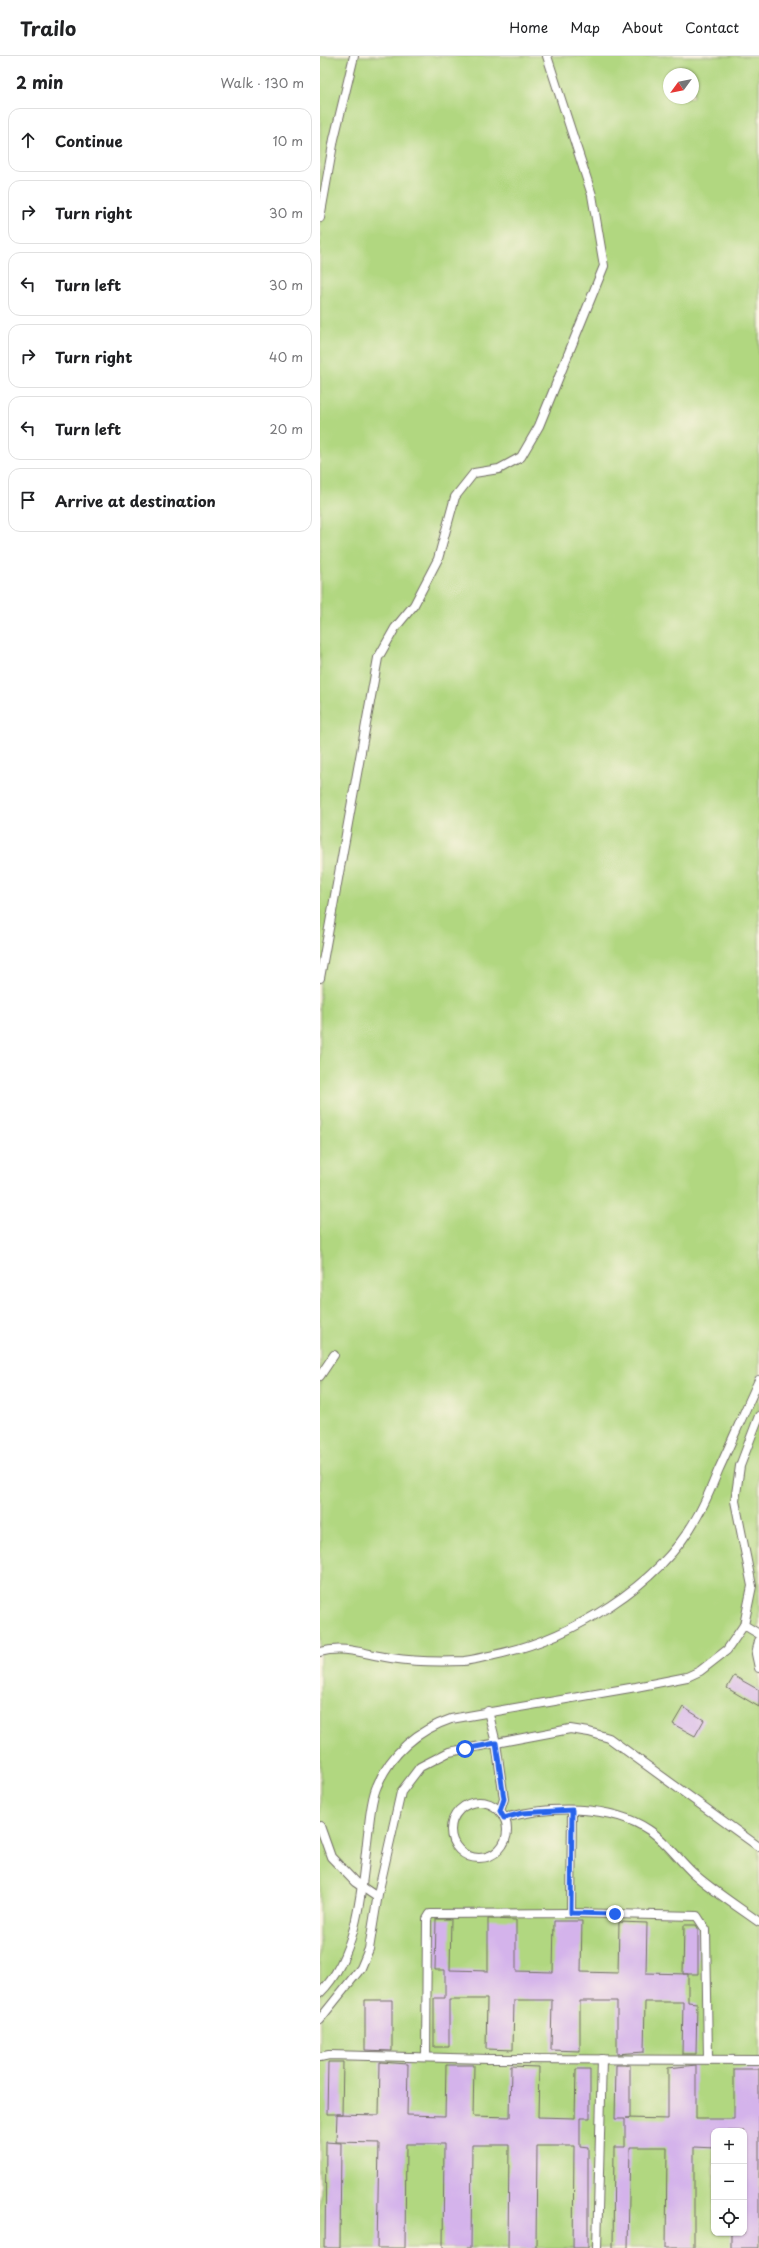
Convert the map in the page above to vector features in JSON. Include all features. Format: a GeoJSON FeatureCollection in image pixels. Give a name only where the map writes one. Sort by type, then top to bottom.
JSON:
{"type":"FeatureCollection","features":[{"type":"Feature","properties":{"kind":"lane"},"geometry":{"type":"LineString","coordinates":[[320,218],[334,139],[354,56]]}},
{"type":"Feature","properties":{"kind":"lane"},"geometry":{"type":"LineString","coordinates":[[320,978],[378,658],[395,628],[414,606],[438,560],[455,497],[474,473],[499,469],[521,457],[539,426],[604,266],[592,195],[547,56]]}},
{"type":"Feature","properties":{"kind":"lane"},"geometry":{"type":"LineString","coordinates":[[320,1376],[334,1355]]}},
{"type":"Feature","properties":{"kind":"lane"},"geometry":{"type":"LineString","coordinates":[[320,1652],[337,1648],[391,1658],[433,1662],[467,1660],[532,1645],[572,1629],[632,1591],[651,1573],[678,1543],[698,1516],[759,1380]]}},
{"type":"Feature","properties":{"kind":"lane"},"geometry":{"type":"LineString","coordinates":[[320,1993],[340,1967],[348,1951],[362,1886],[376,1787],[397,1753],[406,1744],[434,1724],[488,1711],[636,1688],[687,1677],[700,1671],[727,1650],[744,1625],[752,1586],[750,1567],[737,1515],[735,1494],[740,1466],[759,1416]]}},
{"type":"Feature","properties":{"kind":"lane"},"geometry":{"type":"LineString","coordinates":[[744,1625],[759,1634]]}},
{"type":"Feature","properties":{"kind":"lane"},"geometry":{"type":"LineString","coordinates":[[759,1641],[756,1654],[759,1668]]}},
{"type":"Feature","properties":{"kind":"lane"},"geometry":{"type":"LineString","coordinates":[[488,1711],[496,1743],[504,1799],[502,1814],[507,1825],[505,1841],[495,1853],[488,1857],[472,1857],[465,1854],[454,1843],[452,1827],[458,1812],[470,1803],[486,1803],[502,1814],[572,1810],[613,1813],[634,1820],[651,1831],[693,1873],[759,1922]]}},
{"type":"Feature","properties":{"kind":"lane"},"geometry":{"type":"LineString","coordinates":[[320,2019],[362,1968],[369,1949],[377,1896],[401,1792],[420,1767],[449,1752],[570,1729],[589,1732],[609,1738],[759,1848]]}},
{"type":"Feature","properties":{"kind":"lane"},"geometry":{"type":"LineString","coordinates":[[571,1913],[572,1810]]}},
{"type":"Feature","properties":{"kind":"lane"},"geometry":{"type":"LineString","coordinates":[[320,1826],[331,1857],[362,1886],[377,1896]]}},
{"type":"Feature","properties":{"kind":"lane"},"geometry":{"type":"LineString","coordinates":[[426,2057],[427,1919],[430,1914],[571,1913],[698,1916],[706,1930],[708,2059]]}},
{"type":"Feature","properties":{"kind":"lane"},"geometry":{"type":"LineString","coordinates":[[320,2058],[329,2055],[759,2060]]}},
{"type":"Feature","properties":{"kind":"lane"},"geometry":{"type":"LineString","coordinates":[[597,2248],[602,2059]]}},
{"type":"Feature","properties":{"kind":"green space"},"geometry":{"type":"Polygon","coordinates":[[[320,56],[759,56],[759,2248],[320,2248],[320,56]]]}},
{"type":"Feature","properties":{"kind":"building"},"geometry":{"type":"Polygon","coordinates":[[[734,1676],[759,1690],[759,1707],[727,1688],[734,1676]]]}},
{"type":"Feature","properties":{"kind":"building"},"geometry":{"type":"Polygon","coordinates":[[[683,1707],[704,1720],[695,1736],[673,1724],[683,1707]]]}},
{"type":"Feature","properties":{"kind":"building"},"geometry":{"type":"Polygon","coordinates":[[[436,1919],[451,1919],[450,1970],[488,1971],[488,1919],[516,1920],[516,1971],[553,1972],[554,1921],[582,1921],[581,1972],[618,1973],[619,1922],[647,1923],[646,1973],[688,1974],[688,2002],[697,2003],[696,2054],[682,2054],[683,2002],[645,2002],[644,2052],[617,2054],[617,2001],[580,2001],[580,2051],[551,2050],[552,2000],[514,2000],[513,2050],[486,2049],[487,1999],[449,1999],[449,2047],[434,2047],[434,1998],[445,1998],[445,1970],[435,1970],[436,1919]]]}},
{"type":"Feature","properties":{"kind":"building"},"geometry":{"type":"Polygon","coordinates":[[[684,1925],[696,1925],[698,1928],[698,1974],[683,1974],[684,1925]]]}},
{"type":"Feature","properties":{"kind":"building"},"geometry":{"type":"Polygon","coordinates":[[[365,2000],[392,2000],[392,2051],[365,2050],[365,2000]]]}},
{"type":"Feature","properties":{"kind":"building"},"geometry":{"type":"Polygon","coordinates":[[[328,2062],[343,2062],[342,2114],[327,2114],[328,2062]]]}},
{"type":"Feature","properties":{"kind":"building"},"geometry":{"type":"Polygon","coordinates":[[[380,2062],[408,2064],[407,2115],[445,2116],[446,2065],[474,2065],[473,2116],[510,2117],[511,2066],[539,2067],[538,2117],[575,2118],[576,2069],[590,2069],[590,2118],[580,2118],[580,2146],[588,2147],[588,2248],[573,2248],[574,2146],[537,2146],[536,2248],[508,2248],[509,2145],[472,2145],[471,2248],[443,2248],[444,2144],[406,2144],[405,2248],[377,2248],[379,2143],[336,2142],[337,2114],[379,2115],[380,2062]]]}},
{"type":"Feature","properties":{"kind":"building"},"geometry":{"type":"Polygon","coordinates":[[[616,2065],[630,2065],[630,2118],[626,2118],[668,2119],[668,2068],[696,2065],[696,2119],[734,2119],[734,2069],[759,2069],[759,2248],[731,2248],[731,2236],[747,2236],[747,2128],[711,2128],[711,2148],[694,2147],[694,2248],[666,2248],[667,2147],[630,2147],[628,2248],[613,2248],[614,2147],[625,2147],[625,2119],[615,2119],[616,2065]]]}},
{"type":"Feature","properties":{"kind":"building"},"geometry":{"type":"Polygon","coordinates":[[[326,2142],[341,2143],[340,2248],[325,2248],[326,2142]]]}},
{"type":"Feature","properties":{"kind":"route"},"geometry":{"type":"LineString","coordinates":[[465,1749],[496,1743],[504,1799],[500,1811],[504,1818],[522,1813],[572,1810],[571,1913],[615,1914]]}}]}
